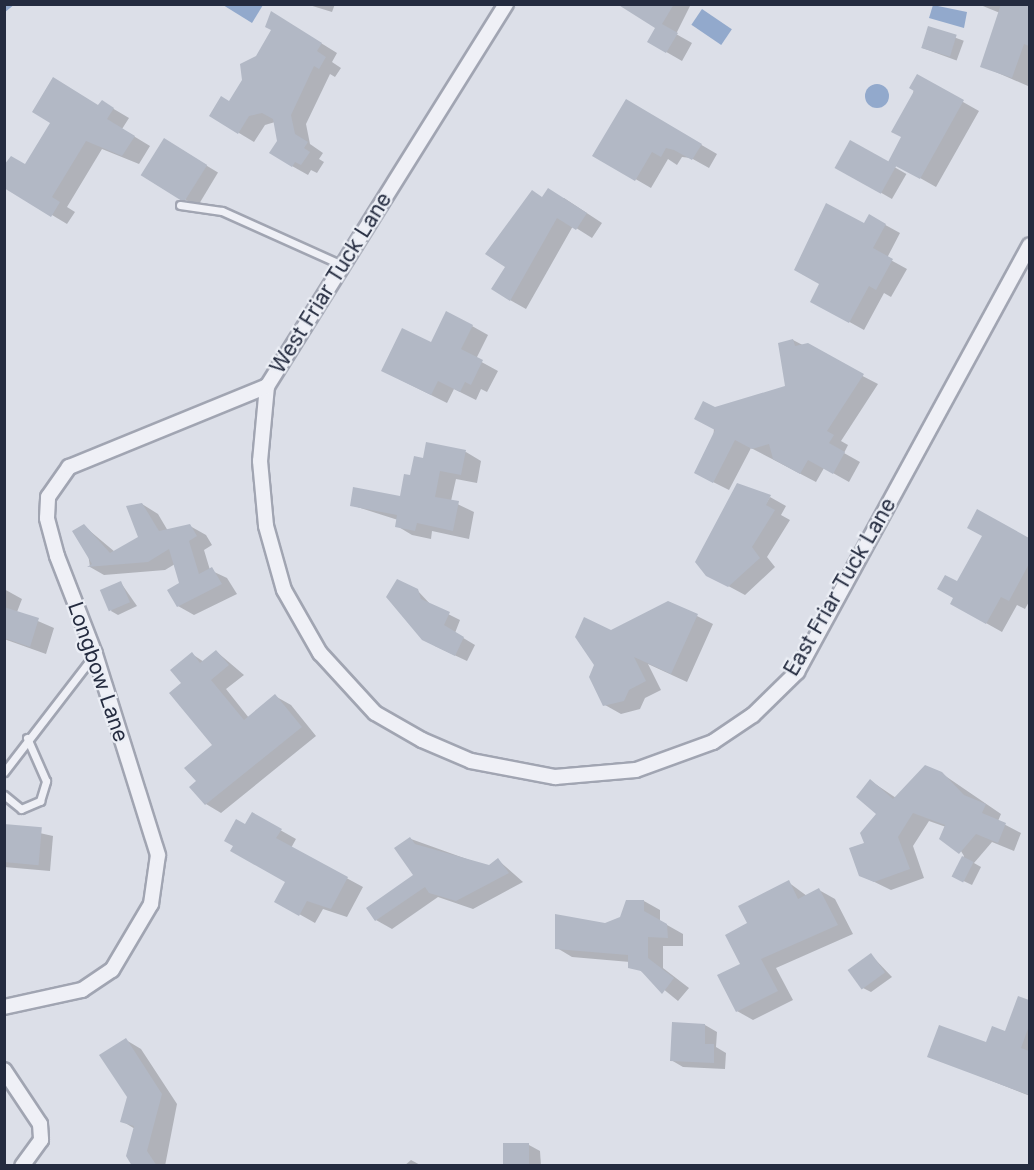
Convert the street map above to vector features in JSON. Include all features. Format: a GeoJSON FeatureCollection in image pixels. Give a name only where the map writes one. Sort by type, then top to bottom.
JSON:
{"type":"FeatureCollection","features":[{"type":"Feature","properties":{"kind":"street","name":"West Friar Tuck Lane"},"geometry":{"type":"LineString","coordinates":[[506,4],[267,386],[260,461],[266,526],[284,590],[320,652],[375,714],[471,761],[532,772]]}},
{"type":"Feature","properties":{"kind":"street","name":"East Friar Tuck Lane"},"geometry":{"type":"LineString","coordinates":[[532,772],[555,777],[636,770],[713,742],[753,715],[797,672],[1029,245]]}},
{"type":"Feature","properties":{"kind":"street","name":"Longbow Lane"},"geometry":{"type":"LineString","coordinates":[[4,1007],[82,990],[112,970],[151,904],[158,855],[95,654],[47,518],[57,478],[69,467],[267,386]]}},
{"type":"Feature","properties":{"kind":"street"},"geometry":{"type":"LineString","coordinates":[[4,1070],[40,1124],[41,1140],[22,1166]]}},
{"type":"Feature","properties":{"kind":"lane"},"geometry":{"type":"LineString","coordinates":[[180,205],[222,211],[342,265]]}},
{"type":"Feature","properties":{"kind":"lane"},"geometry":{"type":"LineString","coordinates":[[4,772],[27,738],[95,654]]}},
{"type":"Feature","properties":{"kind":"lane"},"geometry":{"type":"LineString","coordinates":[[4,795],[21,809],[40,801],[46,781],[27,738]]}},
{"type":"Feature","properties":{"kind":"water"},"geometry":{"type":"Polygon","coordinates":[[[263,4],[252,23],[223,5],[263,4]]]}},
{"type":"Feature","properties":{"kind":"water"},"geometry":{"type":"Polygon","coordinates":[[[933,5],[967,12],[964,28],[929,18],[933,5]]]}},
{"type":"Feature","properties":{"kind":"water"},"geometry":{"type":"Polygon","coordinates":[[[702,9],[732,29],[721,45],[691,25],[702,9]]]}},
{"type":"Feature","properties":{"kind":"water"},"geometry":{"type":"Polygon","coordinates":[[[877,84],[882,85],[888,91],[888,101],[882,107],[877,108],[872,107],[866,101],[865,96],[866,91],[872,85],[877,84]]]}},
{"type":"Feature","properties":{"kind":"building"},"geometry":{"type":"Polygon","coordinates":[[[617,4],[674,4],[662,24],[678,33],[666,53],[647,42],[655,28],[617,4]]]}},
{"type":"Feature","properties":{"kind":"building"},"geometry":{"type":"Polygon","coordinates":[[[1001,4],[1029,4],[1029,46],[1024,44],[1012,78],[980,67],[1001,4]]]}},
{"type":"Feature","properties":{"kind":"building"},"geometry":{"type":"Polygon","coordinates":[[[271,11],[322,43],[317,51],[326,57],[319,69],[314,66],[291,115],[295,134],[308,142],[304,148],[310,152],[301,165],[295,162],[292,167],[269,153],[277,141],[273,119],[262,113],[249,116],[238,134],[209,116],[221,96],[229,101],[242,80],[240,64],[256,56],[271,30],[265,27],[271,11]]]}},
{"type":"Feature","properties":{"kind":"building"},"geometry":{"type":"Polygon","coordinates":[[[928,26],[957,35],[950,57],[921,48],[928,26]]]}},
{"type":"Feature","properties":{"kind":"building"},"geometry":{"type":"Polygon","coordinates":[[[917,74],[964,100],[920,179],[888,162],[901,137],[891,132],[914,91],[909,88],[917,74]]]}},
{"type":"Feature","properties":{"kind":"building"},"geometry":{"type":"Polygon","coordinates":[[[53,77],[98,105],[102,100],[114,108],[107,119],[135,136],[122,156],[86,141],[52,197],[60,202],[51,217],[4,188],[4,165],[11,156],[25,164],[50,123],[32,112],[53,77]]]}},
{"type":"Feature","properties":{"kind":"building"},"geometry":{"type":"Polygon","coordinates":[[[626,99],[702,144],[692,160],[666,148],[661,157],[652,152],[635,181],[592,156],[626,99]]]}},
{"type":"Feature","properties":{"kind":"building"},"geometry":{"type":"Polygon","coordinates":[[[164,138],[207,165],[184,202],[141,175],[164,138]]]}},
{"type":"Feature","properties":{"kind":"building"},"geometry":{"type":"Polygon","coordinates":[[[850,140],[896,166],[881,194],[834,168],[850,140]]]}},
{"type":"Feature","properties":{"kind":"building"},"geometry":{"type":"Polygon","coordinates":[[[548,188],[587,213],[576,230],[557,218],[510,301],[491,289],[505,267],[485,254],[532,190],[542,197],[548,188]]]}},
{"type":"Feature","properties":{"kind":"building"},"geometry":{"type":"Polygon","coordinates":[[[826,203],[864,223],[869,214],[886,224],[873,248],[893,259],[876,290],[869,286],[849,323],[810,302],[819,284],[794,270],[826,203]]]}},
{"type":"Feature","properties":{"kind":"building"},"geometry":{"type":"Polygon","coordinates":[[[446,311],[473,325],[461,349],[483,360],[471,385],[465,382],[460,392],[438,381],[431,395],[381,371],[402,328],[431,342],[446,311]]]}},
{"type":"Feature","properties":{"kind":"building"},"geometry":{"type":"Polygon","coordinates":[[[793,339],[795,346],[808,343],[864,374],[827,431],[834,435],[829,443],[845,452],[833,474],[808,460],[800,474],[773,459],[769,444],[752,449],[735,440],[713,483],[694,473],[715,430],[694,419],[703,401],[715,407],[785,386],[778,343],[793,339]]]}},
{"type":"Feature","properties":{"kind":"building"},"geometry":{"type":"Polygon","coordinates":[[[426,442],[466,450],[461,475],[440,471],[435,497],[459,501],[453,531],[417,523],[415,531],[395,527],[397,515],[350,506],[353,487],[400,496],[404,474],[410,475],[414,456],[423,458],[426,442]]]}},
{"type":"Feature","properties":{"kind":"building"},"geometry":{"type":"Polygon","coordinates":[[[737,483],[771,495],[766,505],[775,510],[752,547],[760,558],[728,587],[706,576],[695,562],[737,483]]]}},
{"type":"Feature","properties":{"kind":"building"},"geometry":{"type":"Polygon","coordinates":[[[142,503],[159,531],[190,524],[197,536],[189,541],[199,574],[212,567],[222,584],[177,607],[167,590],[179,583],[169,549],[148,562],[87,567],[92,564],[72,531],[84,524],[110,553],[138,537],[126,506],[142,503]]]}},
{"type":"Feature","properties":{"kind":"building"},"geometry":{"type":"Polygon","coordinates":[[[977,509],[1029,538],[1029,564],[1009,601],[1001,597],[986,624],[950,604],[953,598],[937,589],[945,575],[957,581],[982,536],[967,528],[977,509]]]}},
{"type":"Feature","properties":{"kind":"building"},"geometry":{"type":"Polygon","coordinates":[[[397,579],[418,589],[421,599],[450,612],[444,625],[464,637],[455,656],[422,640],[386,597],[397,579]]]}},
{"type":"Feature","properties":{"kind":"building"},"geometry":{"type":"Polygon","coordinates":[[[121,581],[130,602],[109,611],[100,590],[121,581]]]}},
{"type":"Feature","properties":{"kind":"building"},"geometry":{"type":"Polygon","coordinates":[[[668,601],[698,614],[671,674],[634,657],[646,681],[629,690],[624,701],[603,706],[589,677],[594,665],[575,637],[584,617],[611,630],[668,601]]]}},
{"type":"Feature","properties":{"kind":"building"},"geometry":{"type":"Polygon","coordinates":[[[4,607],[39,618],[30,647],[4,638],[4,607]]]}},
{"type":"Feature","properties":{"kind":"building"},"geometry":{"type":"Polygon","coordinates":[[[216,650],[229,665],[211,680],[244,720],[275,694],[302,727],[205,805],[189,787],[196,781],[184,768],[212,745],[169,693],[181,683],[170,670],[192,652],[200,663],[216,650]]]}},
{"type":"Feature","properties":{"kind":"building"},"geometry":{"type":"Polygon","coordinates":[[[925,765],[942,772],[964,795],[986,804],[982,813],[1006,823],[998,843],[976,834],[959,854],[939,839],[945,825],[913,813],[898,837],[910,869],[874,882],[859,876],[849,848],[864,843],[860,833],[876,814],[856,797],[870,779],[893,799],[925,765]]]}},
{"type":"Feature","properties":{"kind":"building"},"geometry":{"type":"Polygon","coordinates":[[[252,812],[282,829],[276,838],[348,877],[331,909],[307,901],[299,916],[274,902],[285,882],[230,851],[233,846],[224,841],[236,819],[245,824],[252,812]]]}},
{"type":"Feature","properties":{"kind":"building"},"geometry":{"type":"Polygon","coordinates":[[[4,824],[42,827],[39,865],[4,862],[4,824]]]}},
{"type":"Feature","properties":{"kind":"building"},"geometry":{"type":"Polygon","coordinates":[[[410,837],[415,844],[489,865],[498,858],[509,873],[456,901],[429,893],[425,887],[375,921],[366,908],[413,875],[394,848],[410,837]]]}},
{"type":"Feature","properties":{"kind":"building"},"geometry":{"type":"Polygon","coordinates":[[[962,856],[974,862],[963,882],[952,876],[962,856]]]}},
{"type":"Feature","properties":{"kind":"building"},"geometry":{"type":"Polygon","coordinates":[[[789,880],[798,899],[819,888],[838,925],[761,959],[778,991],[736,1012],[717,975],[740,964],[725,935],[747,923],[738,906],[789,880]]]}},
{"type":"Feature","properties":{"kind":"building"},"geometry":{"type":"Polygon","coordinates":[[[626,900],[644,900],[644,911],[667,924],[668,938],[648,937],[648,958],[674,978],[662,994],[641,971],[628,968],[628,955],[555,949],[555,914],[605,923],[620,917],[626,900]]]}},
{"type":"Feature","properties":{"kind":"building"},"geometry":{"type":"Polygon","coordinates":[[[871,953],[885,972],[862,989],[848,970],[871,953]]]}},
{"type":"Feature","properties":{"kind":"building"},"geometry":{"type":"Polygon","coordinates":[[[1018,996],[1029,1000],[1029,1026],[1021,1048],[1029,1051],[1029,1095],[927,1057],[939,1025],[986,1042],[992,1026],[1005,1031],[1018,996]]]}},
{"type":"Feature","properties":{"kind":"building"},"geometry":{"type":"Polygon","coordinates":[[[672,1022],[705,1024],[705,1044],[714,1044],[714,1063],[670,1061],[672,1022]]]}},
{"type":"Feature","properties":{"kind":"building"},"geometry":{"type":"Polygon","coordinates":[[[126,1038],[162,1094],[147,1151],[157,1166],[132,1166],[126,1156],[134,1126],[120,1122],[127,1097],[99,1055],[126,1038]]]}},
{"type":"Feature","properties":{"kind":"building"},"geometry":{"type":"Polygon","coordinates":[[[503,1143],[529,1143],[529,1166],[503,1166],[503,1143]]]}},
{"type":"Feature","properties":{"kind":"waterway"},"geometry":{"type":"LineString","coordinates":[[4,9],[10,4]]}}]}
